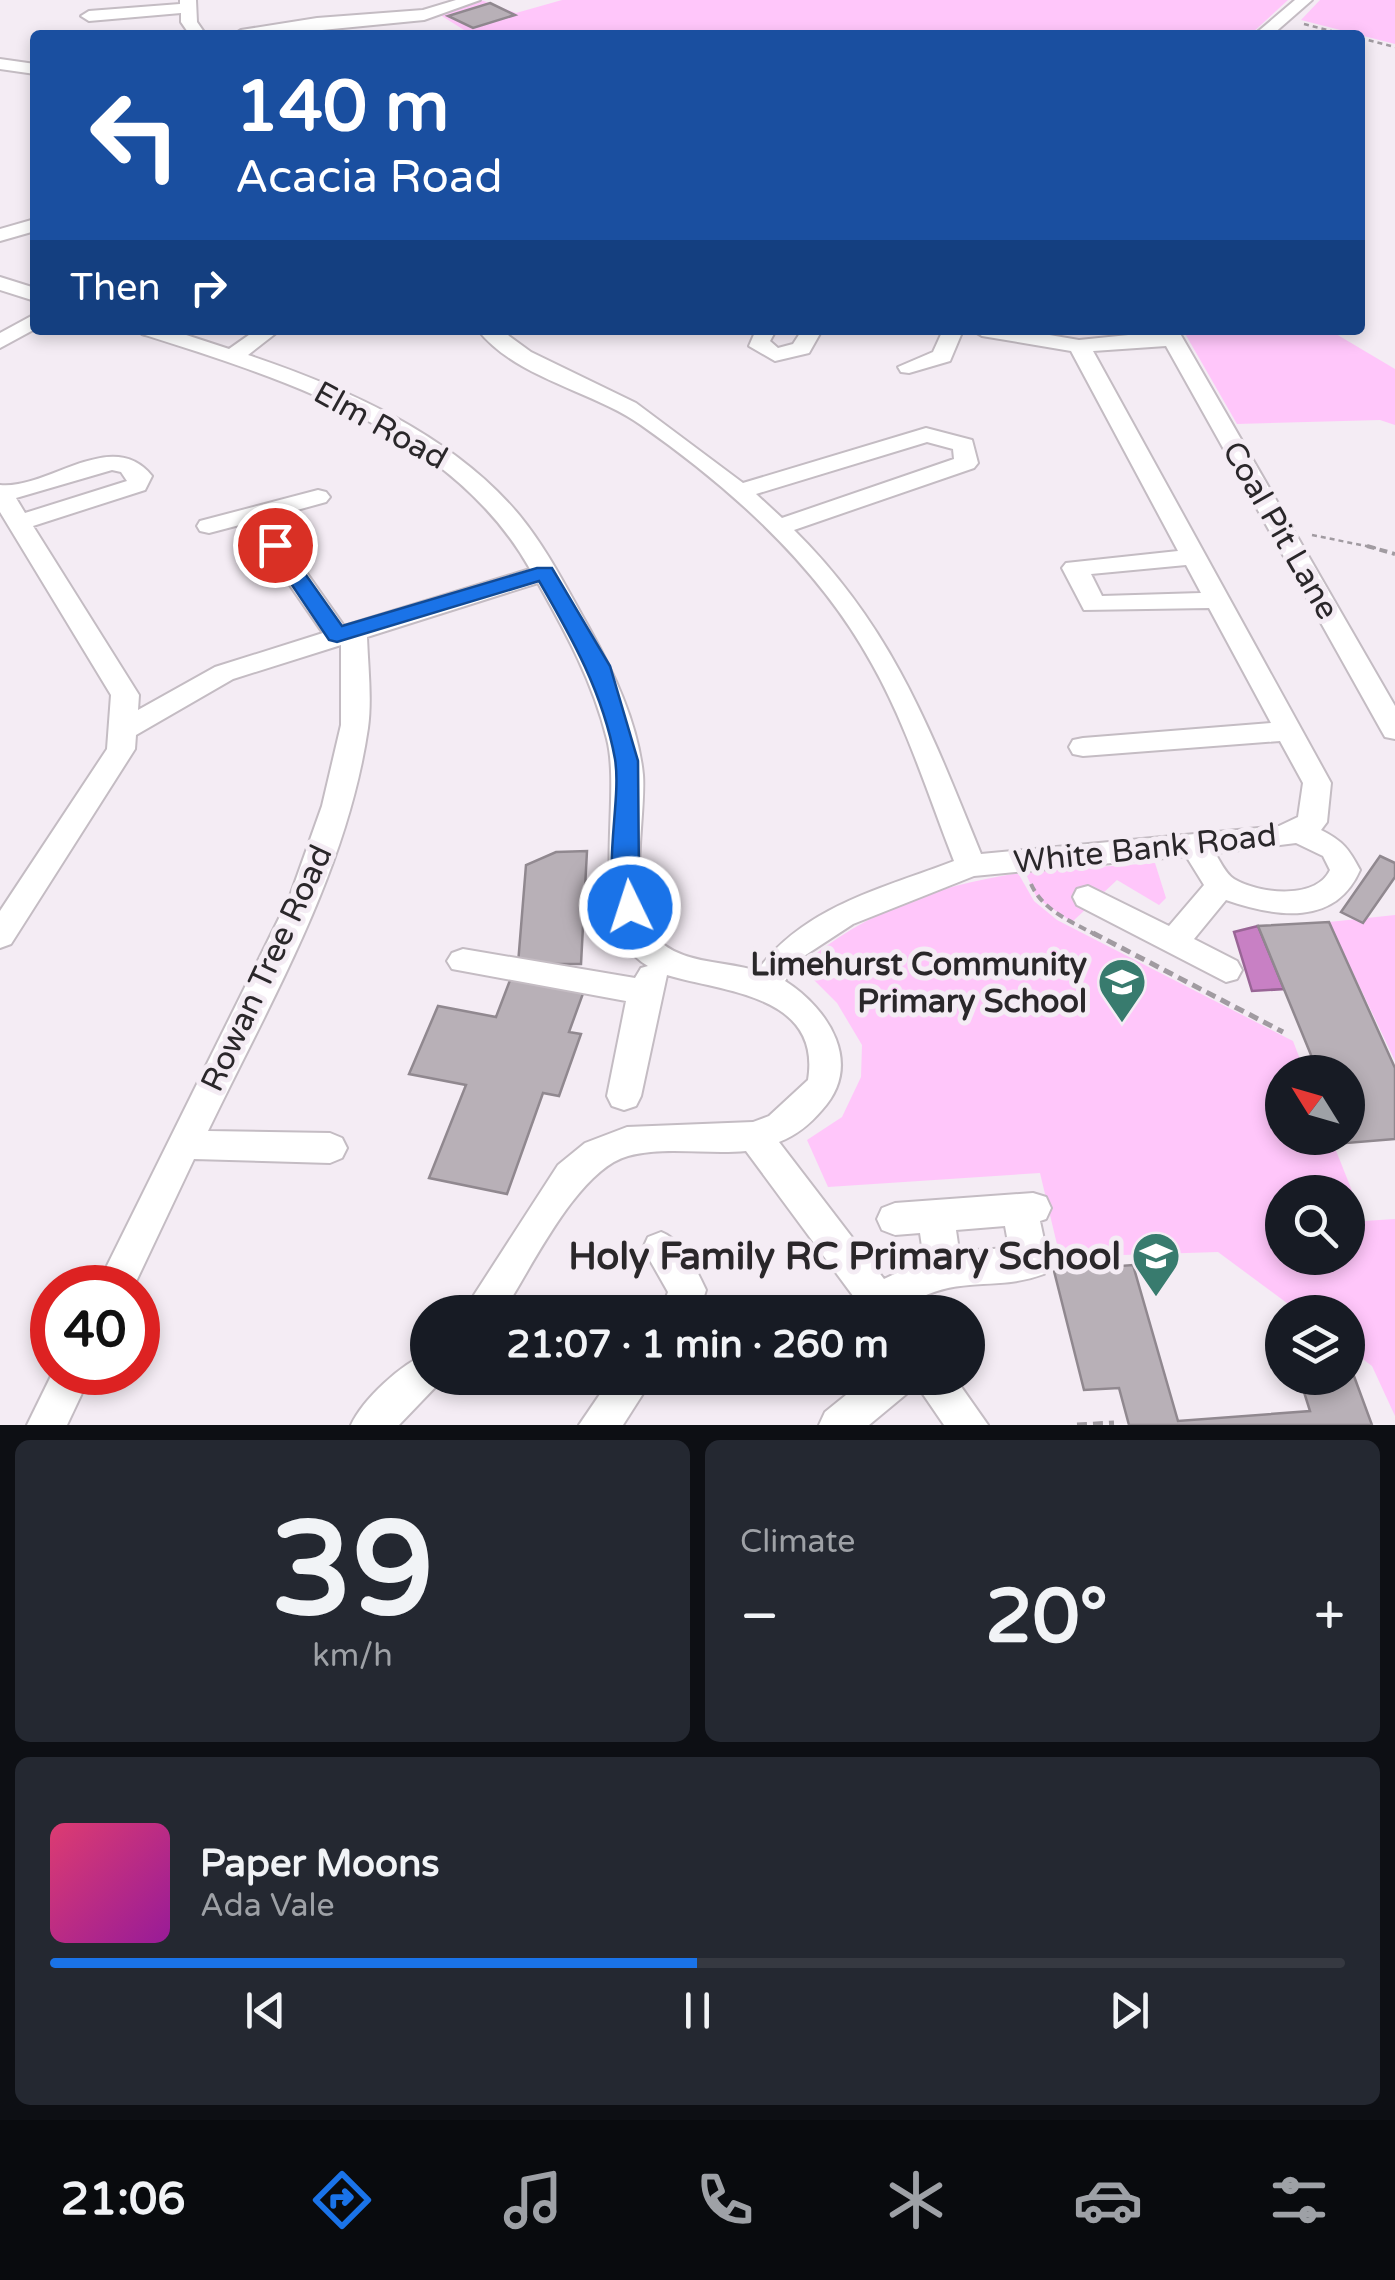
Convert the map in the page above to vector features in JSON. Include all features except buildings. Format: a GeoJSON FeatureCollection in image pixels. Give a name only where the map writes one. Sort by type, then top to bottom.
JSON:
{"type":"FeatureCollection","features":[{"type":"Feature","properties":{"kind":"street"},"geometry":{"type":"LineString","coordinates":[[261,30],[313,17],[424,15],[472,0]]}},
{"type":"Feature","properties":{"kind":"street"},"geometry":{"type":"LineString","coordinates":[[1268,30],[1304,0]]}},
{"type":"Feature","properties":{"kind":"street"},"geometry":{"type":"LineString","coordinates":[[89,16],[188,4],[189,22],[195,30]]}},
{"type":"Feature","properties":{"kind":"street"},"geometry":{"type":"LineString","coordinates":[[0,64],[30,68]]}},
{"type":"Feature","properties":{"kind":"street"},"geometry":{"type":"LineString","coordinates":[[0,235],[30,226]]}},
{"type":"Feature","properties":{"kind":"street"},"geometry":{"type":"LineString","coordinates":[[0,283],[30,294]]}},
{"type":"Feature","properties":{"kind":"street"},"geometry":{"type":"LineString","coordinates":[[0,342],[30,323]]}},
{"type":"Feature","properties":{"kind":"street","name":"Elm Road"},"geometry":{"type":"LineString","coordinates":[[165,335],[273,368],[366,409],[452,462],[509,518],[599,666],[627,761],[626,881],[634,933],[643,945],[668,962]]}},
{"type":"Feature","properties":{"kind":"street"},"geometry":{"type":"LineString","coordinates":[[194,344],[208,335]]}},
{"type":"Feature","properties":{"kind":"street"},"geometry":{"type":"LineString","coordinates":[[233,356],[263,335]]}},
{"type":"Feature","properties":{"kind":"street"},"geometry":{"type":"LineString","coordinates":[[496,335],[539,362],[644,416],[742,491],[852,612],[904,700],[971,866]]}},
{"type":"Feature","properties":{"kind":"street"},"geometry":{"type":"LineString","coordinates":[[763,335],[760,346],[775,354],[801,348],[809,335]]}},
{"type":"Feature","properties":{"kind":"street"},"geometry":{"type":"LineString","coordinates":[[909,367],[942,356],[951,335]]}},
{"type":"Feature","properties":{"kind":"street"},"geometry":{"type":"LineString","coordinates":[[1013,335],[1080,346],[1163,335]]}},
{"type":"Feature","properties":{"kind":"street","name":"Coal Pit Lane"},"geometry":{"type":"LineString","coordinates":[[1172,335],[1395,730]]}},
{"type":"Feature","properties":{"kind":"street","name":"White Bank Road"},"geometry":{"type":"LineString","coordinates":[[766,983],[790,950],[842,916],[971,866],[1284,836],[1312,822],[1317,783],[1080,346]]}},
{"type":"Feature","properties":{"kind":"street"},"geometry":{"type":"LineString","coordinates":[[742,491],[926,434],[964,445],[966,464],[776,528]]}},
{"type":"Feature","properties":{"kind":"street"},"geometry":{"type":"LineString","coordinates":[[0,936],[121,749],[125,696],[1,494],[111,462],[128,466],[140,476],[136,485],[19,523]]}},
{"type":"Feature","properties":{"kind":"street"},"geometry":{"type":"LineString","coordinates":[[208,526],[318,497]]}},
{"type":"Feature","properties":{"kind":"street"},"geometry":{"type":"LineString","coordinates":[[254,515],[345,632]]}},
{"type":"Feature","properties":{"kind":"street"},"geometry":{"type":"LineString","coordinates":[[1196,557],[1075,568],[1092,604],[1220,600]]}},
{"type":"Feature","properties":{"kind":"street"},"geometry":{"type":"LineString","coordinates":[[122,731],[224,673],[345,632],[544,573]]}},
{"type":"Feature","properties":{"kind":"street","name":"Rowan Tree Road"},"geometry":{"type":"LineString","coordinates":[[125,1265],[306,896],[337,806],[354,725],[345,632]]}},
{"type":"Feature","properties":{"kind":"street"},"geometry":{"type":"LineString","coordinates":[[1083,747],[1289,731]]}},
{"type":"Feature","properties":{"kind":"street"},"geometry":{"type":"LineString","coordinates":[[1194,845],[1220,886],[1264,901],[1316,900],[1337,888],[1345,870],[1334,850],[1296,830]]}},
{"type":"Feature","properties":{"kind":"street"},"geometry":{"type":"LineString","coordinates":[[1174,942],[1220,886]]}},
{"type":"Feature","properties":{"kind":"street"},"geometry":{"type":"LineString","coordinates":[[1088,897],[1226,970]]}},
{"type":"Feature","properties":{"kind":"street"},"geometry":{"type":"LineString","coordinates":[[463,960],[644,992]]}},
{"type":"Feature","properties":{"kind":"street"},"geometry":{"type":"LineString","coordinates":[[493,1295],[571,1176],[600,1150],[645,1136],[756,1138],[797,1116],[824,1082],[825,1047],[806,1012],[766,983],[668,962],[644,992],[624,1096]]}},
{"type":"Feature","properties":{"kind":"street"},"geometry":{"type":"LineString","coordinates":[[756,1138],[874,1295]]}},
{"type":"Feature","properties":{"kind":"street"},"geometry":{"type":"LineString","coordinates":[[184,1144],[224,1148],[259,1142],[330,1148]]}},
{"type":"Feature","properties":{"kind":"street"},"geometry":{"type":"LineString","coordinates":[[894,1295],[906,1283],[944,1268],[1031,1263],[1027,1208],[896,1219]]}},
{"type":"Feature","properties":{"kind":"street"},"geometry":{"type":"LineString","coordinates":[[934,1216],[944,1268]]}},
{"type":"Feature","properties":{"kind":"street"},"geometry":{"type":"LineString","coordinates":[[661,1248],[687,1290],[685,1295]]}},
{"type":"Feature","properties":{"kind":"street"},"geometry":{"type":"LineString","coordinates":[[371,1425],[410,1388]]}},
{"type":"Feature","properties":{"kind":"street"},"geometry":{"type":"LineString","coordinates":[[47,1425],[61,1395]]}},
{"type":"Feature","properties":{"kind":"street"},"geometry":{"type":"LineString","coordinates":[[599,1425],[621,1395]]}},
{"type":"Feature","properties":{"kind":"street"},"geometry":{"type":"LineString","coordinates":[[839,1425],[875,1395]]}},
{"type":"Feature","properties":{"kind":"street"},"geometry":{"type":"LineString","coordinates":[[945,1395],[968,1425]]}},
{"type":"Feature","properties":{"kind":"path"},"geometry":{"type":"LineString","coordinates":[[1282,18],[1329,30]]}},
{"type":"Feature","properties":{"kind":"path"},"geometry":{"type":"LineString","coordinates":[[1365,39],[1395,47]]}},
{"type":"Feature","properties":{"kind":"path"},"geometry":{"type":"LineString","coordinates":[[1280,532],[1344,538],[1395,554]]}},
{"type":"Feature","properties":{"kind":"path"},"geometry":{"type":"LineString","coordinates":[[1020,862],[1038,898],[1060,916],[1283,1032]]}},
{"type":"Feature","properties":{"kind":"path"},"geometry":{"type":"LineString","coordinates":[[1076,1425],[1114,1423]]}},
{"type":"Feature","properties":{"kind":"shaded area"},"geometry":{"type":"Polygon","coordinates":[[[481,0],[516,13],[562,0],[1288,0],[1255,30],[464,30],[437,13],[481,0]]]}},
{"type":"Feature","properties":{"kind":"shaded area"},"geometry":{"type":"Polygon","coordinates":[[[1320,0],[1395,0],[1395,44],[1365,36],[1365,30],[1340,30],[1301,20],[1320,0]]]}},
{"type":"Feature","properties":{"kind":"shaded area"},"geometry":{"type":"Polygon","coordinates":[[[1186,335],[1338,335],[1395,369],[1395,425],[1380,420],[1237,424],[1186,335]]]}},
{"type":"Feature","properties":{"kind":"shaded area"},"geometry":{"type":"Polygon","coordinates":[[[1155,863],[1166,898],[1159,905],[1117,880],[1072,922],[1037,898],[1025,872],[1155,863]]]}},
{"type":"Feature","properties":{"kind":"shaded area","name":"Limehurst Community Primary School"},"geometry":{"type":"Polygon","coordinates":[[[1018,873],[1034,901],[1057,920],[1293,1041],[1298,1055],[1265,1055],[1265,1155],[1338,1155],[1346,1175],[1265,1175],[1265,1275],[1365,1275],[1365,1221],[1395,1219],[1395,1416],[1372,1366],[1365,1361],[1365,1295],[1276,1295],[1218,1252],[1060,1257],[1040,1173],[828,1187],[807,1140],[842,1117],[861,1077],[862,1045],[837,1003],[800,966],[877,915],[956,886],[1018,873]]]}},
{"type":"Feature","properties":{"kind":"shaded area"},"geometry":{"type":"Polygon","coordinates":[[[1395,915],[1395,1061],[1329,922],[1395,915]]]}},
{"type":"Feature","properties":{"kind":"shaded area"},"geometry":{"type":"Polygon","coordinates":[[[1258,926],[1284,989],[1252,991],[1234,932],[1258,926]]]}},
{"type":"Feature","properties":{"kind":"place","name":"Limehurst Community Primary School"},"geometry":{"type":"Point","coordinates":[1122,1024]}},
{"type":"Feature","properties":{"kind":"place","name":"Holy Family RC Primary School"},"geometry":{"type":"Point","coordinates":[1156,1298]}},
{"type":"Feature","properties":{"kind":"route"},"geometry":{"type":"LineString","coordinates":[[275,545],[337,635],[544,573],[599,666],[627,761],[626,881],[630,907]]}}]}
